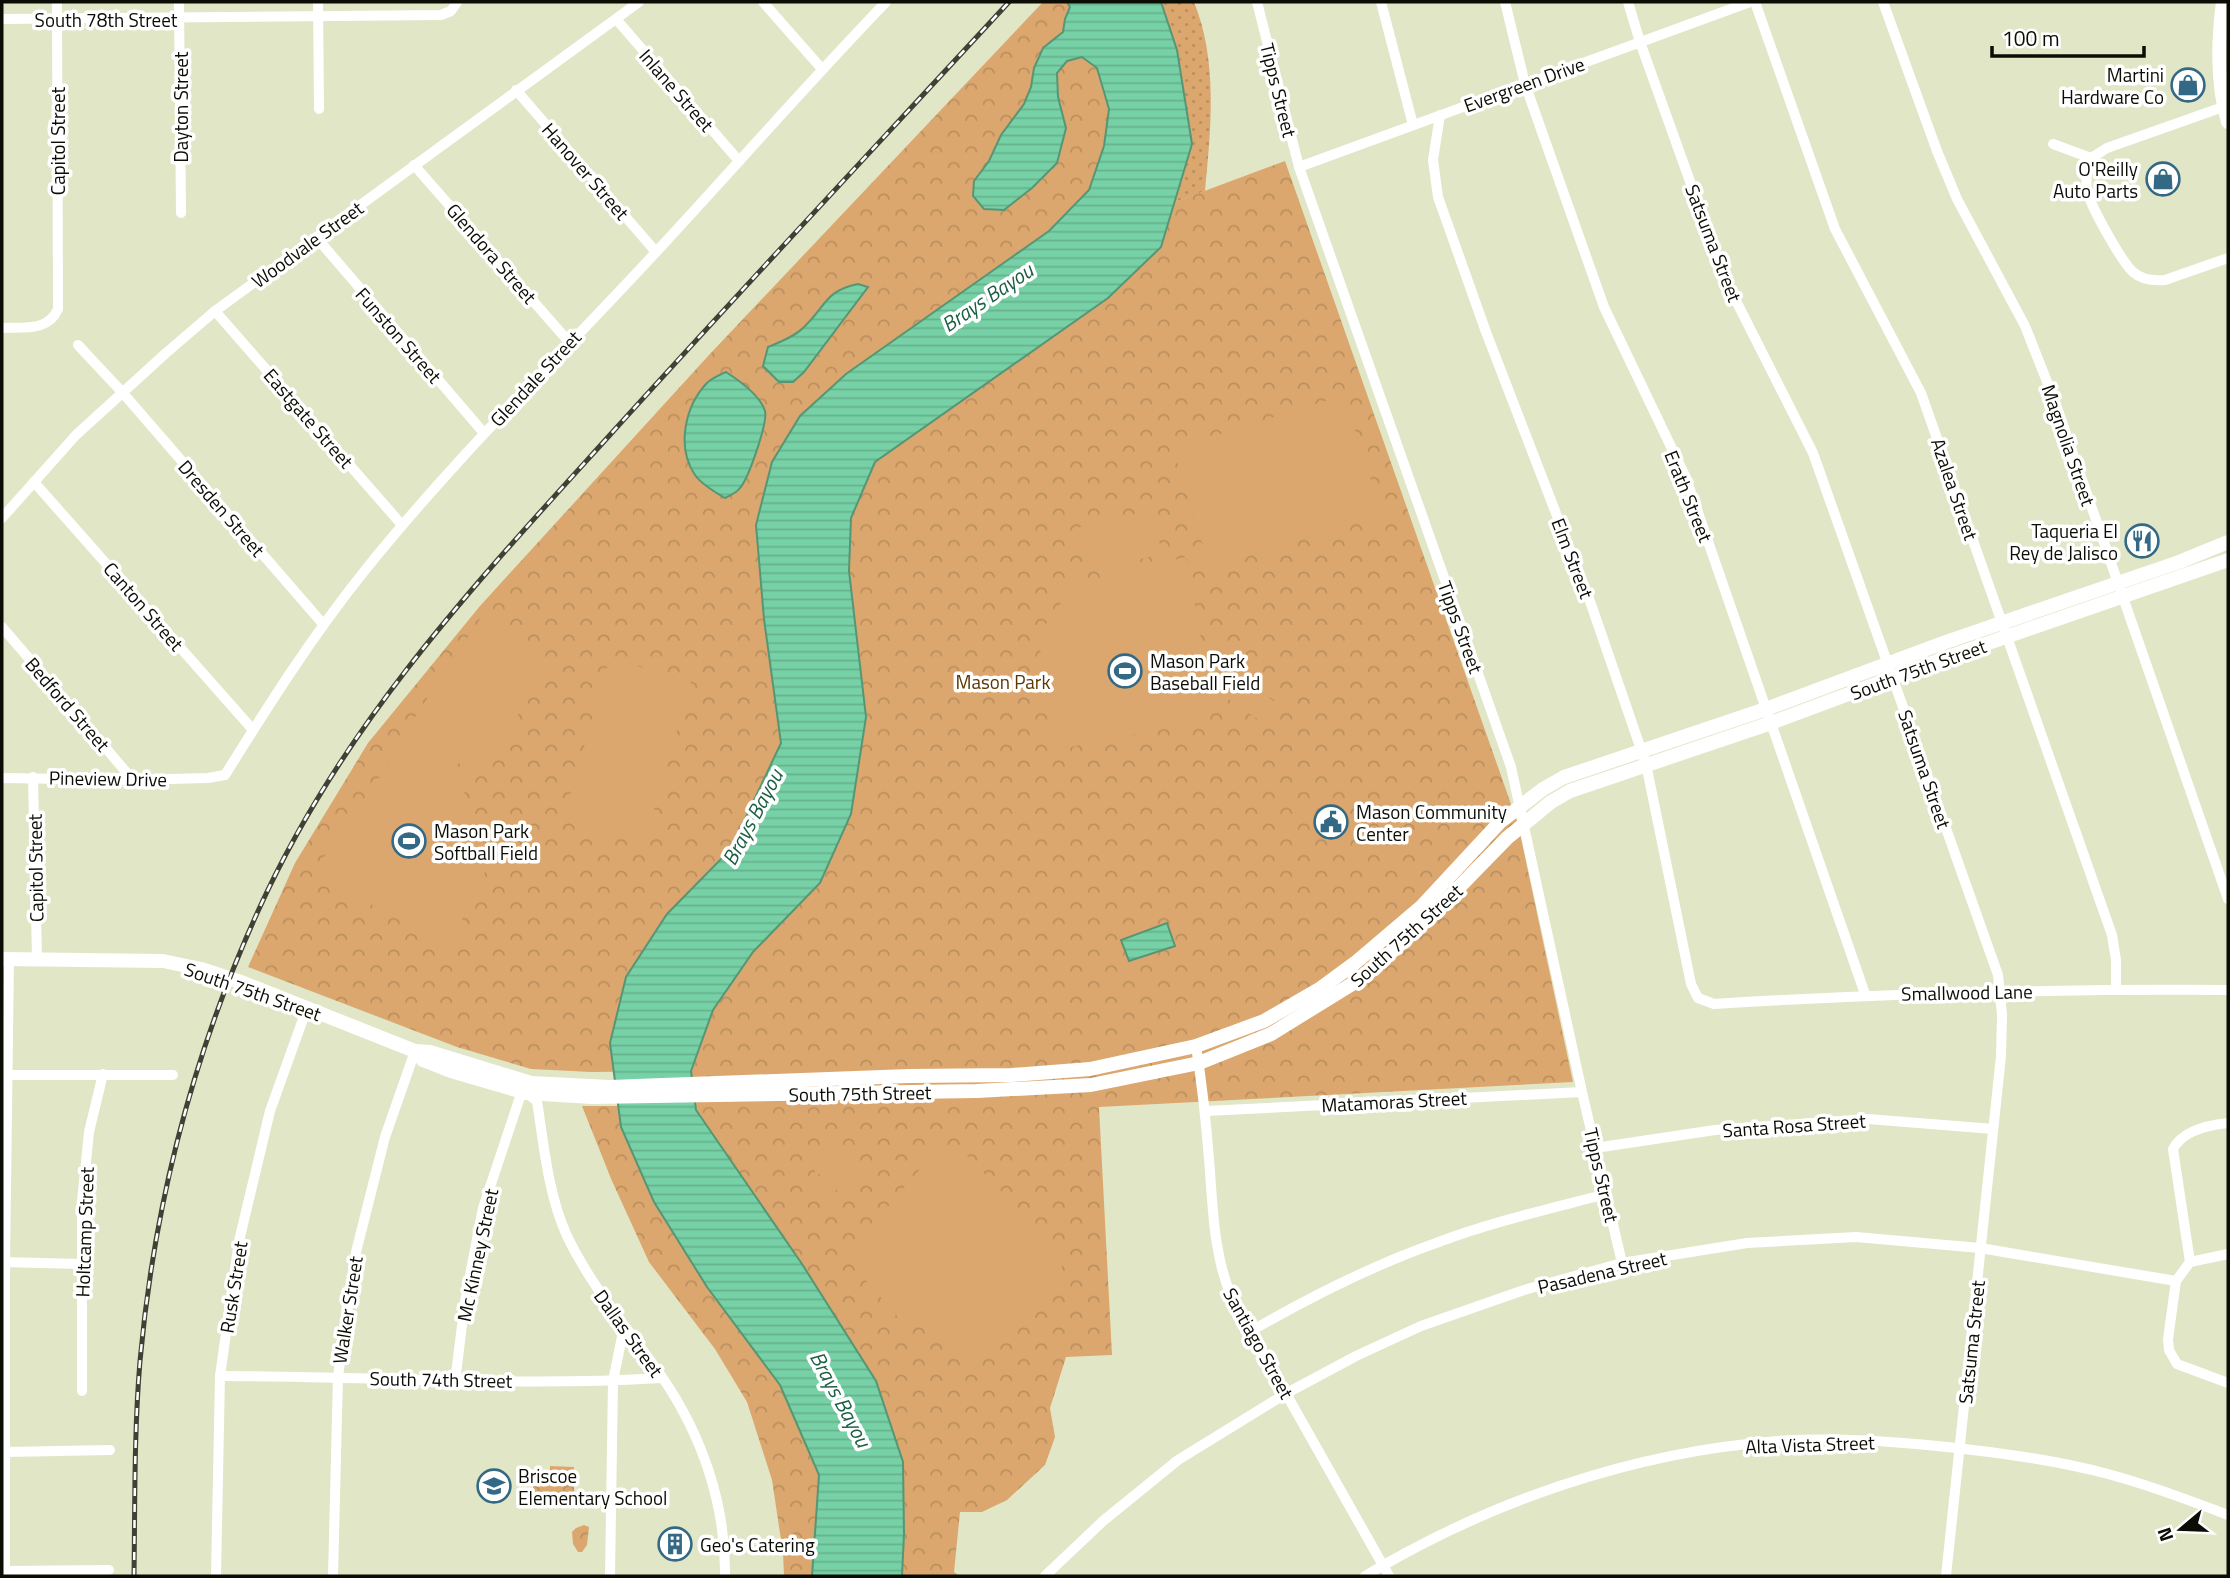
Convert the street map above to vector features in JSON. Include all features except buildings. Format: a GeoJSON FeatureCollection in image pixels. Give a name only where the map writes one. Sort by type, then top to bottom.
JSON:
{"type":"FeatureCollection","features":[{"type":"Feature","properties":{"kind":"main road"},"geometry":{"type":"LineString","coordinates":[[2224,2],[2220,65],[2223,107],[2228,122]]}},
{"type":"Feature","properties":{"kind":"main road"},"geometry":{"type":"LineString","coordinates":[[2223,107],[2228,72]]}},
{"type":"Feature","properties":{"kind":"main road","name":"South 75th Street"},"geometry":{"type":"LineString","coordinates":[[2119,590],[2228,542]]}},
{"type":"Feature","properties":{"kind":"main road","name":"South 75th Street"},"geometry":{"type":"LineString","coordinates":[[720,1090],[909,1076],[1012,1075],[1077,1070],[1196,1046],[1264,1021],[1321,988],[1422,906],[1500,822],[1543,789],[1564,777],[1644,757],[1768,716],[2119,590],[2228,560]]}},
{"type":"Feature","properties":{"kind":"main road","name":"South 75th Street"},"geometry":{"type":"LineString","coordinates":[[415,1051],[420,1058],[441,1067],[526,1093],[720,1090],[984,1091],[1091,1085],[1199,1063],[1271,1034],[1365,976],[1431,916],[1497,848],[1551,802],[1644,757]]}},
{"type":"Feature","properties":{"kind":"main road","name":"South 75th Street"},"geometry":{"type":"LineString","coordinates":[[5,959],[163,961],[214,974],[415,1051],[430,1052],[531,1083],[592,1092]]}},
{"type":"Feature","properties":{"kind":"main road"},"geometry":{"type":"LineString","coordinates":[[1355,963],[1365,976]]}},
{"type":"Feature","properties":{"kind":"street","name":"Capitol Street"},"geometry":{"type":"LineString","coordinates":[[2,328],[40,326],[51,320],[58,309],[57,2]]}},
{"type":"Feature","properties":{"kind":"street","name":"Dayton Street"},"geometry":{"type":"LineString","coordinates":[[179,2],[181,213]]}},
{"type":"Feature","properties":{"kind":"street"},"geometry":{"type":"LineString","coordinates":[[318,2],[319,109]]}},
{"type":"Feature","properties":{"kind":"street","name":"South 78th Street"},"geometry":{"type":"LineString","coordinates":[[2,19],[441,15],[451,11],[457,2]]}},
{"type":"Feature","properties":{"kind":"street","name":"Woodvale Street"},"geometry":{"type":"LineString","coordinates":[[2,518],[76,435],[215,311],[639,2]]}},
{"type":"Feature","properties":{"kind":"street"},"geometry":{"type":"LineString","coordinates":[[764,2],[822,69]]}},
{"type":"Feature","properties":{"kind":"street","name":"Glendale Street"},"geometry":{"type":"LineString","coordinates":[[215,777],[225,775],[323,624],[402,525],[483,432],[656,252],[886,2]]}},
{"type":"Feature","properties":{"kind":"street","name":"Tipps Street"},"geometry":{"type":"LineString","coordinates":[[1257,2],[1299,167],[1511,767],[1622,1263]]}},
{"type":"Feature","properties":{"kind":"street"},"geometry":{"type":"LineString","coordinates":[[1381,2],[1413,125]]}},
{"type":"Feature","properties":{"kind":"street","name":"Erath Street"},"geometry":{"type":"LineString","coordinates":[[1505,2],[1525,84],[1604,307],[1686,478],[1866,994]]}},
{"type":"Feature","properties":{"kind":"street","name":"Satsuma Street"},"geometry":{"type":"LineString","coordinates":[[1628,2],[1725,279],[1813,453],[1998,975],[2002,1014],[2001,1056],[1945,1576]]}},
{"type":"Feature","properties":{"kind":"street","name":"Evergreen Drive"},"geometry":{"type":"LineString","coordinates":[[1299,167],[1750,2]]}},
{"type":"Feature","properties":{"kind":"street","name":"Azalea Street"},"geometry":{"type":"LineString","coordinates":[[1755,2],[1835,229],[1921,393],[2112,935],[2116,960],[2116,989]]}},
{"type":"Feature","properties":{"kind":"street","name":"Magnolia Street"},"geometry":{"type":"LineString","coordinates":[[1883,2],[1957,200],[2025,326],[2055,402],[2228,899]]}},
{"type":"Feature","properties":{"kind":"street","name":"Inlane Street"},"geometry":{"type":"LineString","coordinates":[[616,19],[739,160]]}},
{"type":"Feature","properties":{"kind":"street","name":"Hanover Street"},"geometry":{"type":"LineString","coordinates":[[516,90],[656,252]]}},
{"type":"Feature","properties":{"kind":"street"},"geometry":{"type":"LineString","coordinates":[[2223,107],[2107,148],[2091,158],[2086,174],[2087,191],[2094,210],[2133,272],[2155,281],[2228,258]]}},
{"type":"Feature","properties":{"kind":"street","name":"Elm Street"},"geometry":{"type":"LineString","coordinates":[[1440,115],[1433,160],[1438,197],[1486,332],[1591,604],[1644,757],[1691,984],[1698,998],[1706,1001]]}},
{"type":"Feature","properties":{"kind":"street"},"geometry":{"type":"LineString","coordinates":[[2053,144],[2091,158]]}},
{"type":"Feature","properties":{"kind":"street","name":"Glendora Street"},"geometry":{"type":"LineString","coordinates":[[414,165],[569,342]]}},
{"type":"Feature","properties":{"kind":"street","name":"Funston Street"},"geometry":{"type":"LineString","coordinates":[[316,237],[483,432]]}},
{"type":"Feature","properties":{"kind":"street","name":"Eastgate Street"},"geometry":{"type":"LineString","coordinates":[[215,311],[402,525]]}},
{"type":"Feature","properties":{"kind":"street","name":"Dresden Street"},"geometry":{"type":"LineString","coordinates":[[78,345],[323,624]]}},
{"type":"Feature","properties":{"kind":"street","name":"Canton Street"},"geometry":{"type":"LineString","coordinates":[[34,482],[253,730]]}},
{"type":"Feature","properties":{"kind":"street","name":"Bedford Street"},"geometry":{"type":"LineString","coordinates":[[2,627],[133,780]]}},
{"type":"Feature","properties":{"kind":"street","name":"Capitol Street"},"geometry":{"type":"LineString","coordinates":[[33,777],[37,959]]}},
{"type":"Feature","properties":{"kind":"street","name":"Pineview Drive"},"geometry":{"type":"LineString","coordinates":[[2,778],[133,780],[215,777]]}},
{"type":"Feature","properties":{"kind":"street"},"geometry":{"type":"LineString","coordinates":[[5,959],[9,1075],[3,1262],[5,1574],[109,1570]]}},
{"type":"Feature","properties":{"kind":"street","name":"Smallwood Lane"},"geometry":{"type":"LineString","coordinates":[[1706,1001],[1714,1004],[1866,994],[2000,991],[2228,990]]}},
{"type":"Feature","properties":{"kind":"street","name":"Rusk Street"},"geometry":{"type":"LineString","coordinates":[[216,1576],[220,1376],[239,1241],[270,1111],[307,1008]]}},
{"type":"Feature","properties":{"kind":"street","name":"Santiago Street"},"geometry":{"type":"LineString","coordinates":[[1196,1046],[1206,1111],[1215,1239],[1220,1266],[1232,1298],[1386,1571]]}},
{"type":"Feature","properties":{"kind":"street","name":"Walker Street"},"geometry":{"type":"LineString","coordinates":[[333,1576],[338,1376],[356,1252],[385,1137],[415,1051]]}},
{"type":"Feature","properties":{"kind":"street","name":"Holtcamp Street"},"geometry":{"type":"LineString","coordinates":[[82,1391],[82,1201],[89,1132],[103,1074]]}},
{"type":"Feature","properties":{"kind":"street"},"geometry":{"type":"LineString","coordinates":[[9,1075],[173,1075]]}},
{"type":"Feature","properties":{"kind":"street","name":"Matamoras Street"},"geometry":{"type":"LineString","coordinates":[[1206,1111],[1582,1092]]}},
{"type":"Feature","properties":{"kind":"street","name":"Dallas Street"},"geometry":{"type":"LineString","coordinates":[[526,1093],[537,1101],[550,1182],[566,1233],[588,1275],[686,1416],[703,1452],[717,1499],[725,1548],[725,1576]]}},
{"type":"Feature","properties":{"kind":"street","name":"Mc Kinney Street"},"geometry":{"type":"LineString","coordinates":[[455,1382],[465,1301],[483,1208],[520,1097],[526,1093]]}},
{"type":"Feature","properties":{"kind":"street","name":"Santa Rosa Street"},"geometry":{"type":"LineString","coordinates":[[1595,1148],[1715,1129],[1868,1119],[1993,1129]]}},
{"type":"Feature","properties":{"kind":"street"},"geometry":{"type":"LineString","coordinates":[[2190,1262],[2173,1149],[2178,1140],[2189,1133],[2228,1124]]}},
{"type":"Feature","properties":{"kind":"street"},"geometry":{"type":"LineString","coordinates":[[1251,1331],[1345,1281],[1437,1242],[1606,1194]]}},
{"type":"Feature","properties":{"kind":"street","name":"Pasadena Street"},"geometry":{"type":"LineString","coordinates":[[1045,1576],[1103,1521],[1178,1460],[1287,1393],[1356,1356],[1432,1321],[1524,1290],[1622,1263],[1747,1243],[1856,1237],[1980,1248],[2176,1282]]}},
{"type":"Feature","properties":{"kind":"street"},"geometry":{"type":"LineString","coordinates":[[2228,1254],[2190,1262],[2176,1282],[2168,1339],[2171,1356],[2177,1364],[2228,1382]]}},
{"type":"Feature","properties":{"kind":"street"},"geometry":{"type":"LineString","coordinates":[[3,1262],[81,1264]]}},
{"type":"Feature","properties":{"kind":"street"},"geometry":{"type":"LineString","coordinates":[[610,1576],[613,1381],[624,1327]]}},
{"type":"Feature","properties":{"kind":"street","name":"South 74th Street"},"geometry":{"type":"LineString","coordinates":[[220,1376],[338,1376],[455,1382],[662,1378]]}},
{"type":"Feature","properties":{"kind":"street","name":"Alta Vista Street"},"geometry":{"type":"LineString","coordinates":[[1365,1576],[1386,1571],[1482,1516],[1570,1483],[1666,1456],[1779,1441],[1873,1440],[1960,1448],[2059,1462],[2161,1489],[2228,1515]]}},
{"type":"Feature","properties":{"kind":"street"},"geometry":{"type":"LineString","coordinates":[[6,1452],[110,1450]]}},
{"type":"Feature","properties":{"kind":"green space","name":"Mason Park"},"geometry":{"type":"Polygon","coordinates":[[[1043,2],[1067,2],[1175,202],[1285,161],[1518,824],[1573,1082],[1099,1107],[1112,1355],[1066,1357],[1050,1408],[1055,1437],[1045,1465],[1007,1500],[982,1512],[960,1512],[954,1572],[959,1576],[784,1576],[772,1480],[747,1402],[715,1349],[649,1262],[582,1106],[619,1106],[691,1071],[591,1072],[531,1069],[457,1047],[248,967],[295,863],[368,743],[480,606],[709,355],[1043,2]]]}},
{"type":"Feature","properties":{"kind":"green space"},"geometry":{"type":"Polygon","coordinates":[[[1161,2],[1194,2],[1202,25],[1210,71],[1205,191],[1175,202],[1192,144],[1161,2]]]}},
{"type":"Feature","properties":{"kind":"green space"},"geometry":{"type":"Polygon","coordinates":[[[1344,395],[1382,515],[1210,568],[1173,449],[1344,395]]]}},
{"type":"Feature","properties":{"kind":"green space"},"geometry":{"type":"Polygon","coordinates":[[[1152,510],[1162,554],[1086,572],[1076,528],[1152,510]]]}},
{"type":"Feature","properties":{"kind":"green space","name":"Mason Park Baseball Field"},"geometry":{"type":"Polygon","coordinates":[[[1186,557],[1214,708],[1204,721],[1055,750],[1038,635],[1074,585],[1186,557]]]}},
{"type":"Feature","properties":{"kind":"green space"},"geometry":{"type":"Polygon","coordinates":[[[482,616],[552,663],[478,776],[407,729],[482,616]]]}},
{"type":"Feature","properties":{"kind":"green space"},"geometry":{"type":"Polygon","coordinates":[[[610,658],[691,682],[644,844],[563,819],[610,658]]]}},
{"type":"Feature","properties":{"kind":"green space"},"geometry":{"type":"Polygon","coordinates":[[[1241,678],[1278,704],[1265,724],[1228,699],[1241,678]]]}},
{"type":"Feature","properties":{"kind":"green space","name":"Mason Park Softball Field"},"geometry":{"type":"Polygon","coordinates":[[[407,737],[435,756],[460,785],[476,815],[480,832],[485,872],[449,947],[319,876],[320,863],[407,737]]]}},
{"type":"Feature","properties":{"kind":"green space"},"geometry":{"type":"Polygon","coordinates":[[[841,1143],[849,1159],[817,1175],[809,1160],[841,1143]]]}},
{"type":"Feature","properties":{"kind":"green space"},"geometry":{"type":"Polygon","coordinates":[[[958,1146],[1067,1260],[1008,1336],[973,1368],[928,1327],[898,1317],[845,1257],[938,1148],[958,1146]]]}},
{"type":"Feature","properties":{"kind":"green space"},"geometry":{"type":"Polygon","coordinates":[[[851,1163],[859,1179],[826,1195],[819,1179],[851,1163]]]}},
{"type":"Feature","properties":{"kind":"green space"},"geometry":{"type":"Polygon","coordinates":[[[550,1466],[574,1467],[574,1497],[533,1496],[533,1480],[550,1481],[550,1466]]]}},
{"type":"Feature","properties":{"kind":"green space"},"geometry":{"type":"Polygon","coordinates":[[[584,1525],[589,1527],[587,1545],[582,1552],[578,1552],[573,1544],[572,1532],[584,1525]]]}},
{"type":"Feature","properties":{"kind":"water","name":"Brays Bayou"},"geometry":{"type":"Polygon","coordinates":[[[1067,2],[1161,2],[1177,50],[1192,144],[1161,247],[1108,298],[875,462],[851,518],[849,571],[866,717],[851,814],[820,883],[753,952],[713,1010],[691,1071],[696,1110],[802,1264],[876,1381],[903,1462],[902,1576],[812,1576],[819,1475],[780,1385],[707,1287],[654,1202],[621,1127],[610,1043],[626,977],[667,914],[731,849],[781,743],[764,619],[756,525],[772,462],[800,416],[846,374],[1049,231],[1089,190],[1104,146],[1109,109],[1097,68],[1082,57],[1067,61],[1057,73],[1058,97],[1066,128],[1057,163],[1032,188],[1004,210],[984,209],[973,196],[974,181],[989,161],[1001,135],[1024,104],[1043,48],[1063,32],[1070,7],[1067,2]]]}},
{"type":"Feature","properties":{"kind":"water"},"geometry":{"type":"Polygon","coordinates":[[[858,284],[868,287],[804,372],[793,382],[779,382],[763,366],[768,347],[799,331],[832,295],[858,284]]]}},
{"type":"Feature","properties":{"kind":"water"},"geometry":{"type":"Polygon","coordinates":[[[726,372],[754,394],[765,411],[765,417],[752,464],[743,484],[725,498],[695,475],[689,464],[685,440],[689,415],[699,392],[709,381],[726,372]]]}},
{"type":"Feature","properties":{"kind":"water"},"geometry":{"type":"Polygon","coordinates":[[[1167,923],[1175,946],[1129,961],[1121,940],[1167,923]]]}},
{"type":"Feature","properties":{"kind":"railway"},"geometry":{"type":"LineString","coordinates":[[134,1576],[140,1361],[146,1303],[167,1187],[196,1073],[215,1018],[259,909],[293,842],[330,778],[371,717],[461,602],[659,381],[1009,2]]}},
{"type":"Feature","properties":{"kind":"place","name":"Martini Hardware Co"},"geometry":{"type":"Point","coordinates":[2188,85]}},
{"type":"Feature","properties":{"kind":"place","name":"O'Reilly Auto Parts"},"geometry":{"type":"Point","coordinates":[2163,179]}},
{"type":"Feature","properties":{"kind":"place","name":"Taqueria El Rey de Jalisco"},"geometry":{"type":"Point","coordinates":[2142,541]}},
{"type":"Feature","properties":{"kind":"place","name":"Mason Park Baseball Field"},"geometry":{"type":"Point","coordinates":[1125,671]}},
{"type":"Feature","properties":{"kind":"place","name":"Mason Community Center"},"geometry":{"type":"Point","coordinates":[1331,822]}},
{"type":"Feature","properties":{"kind":"place","name":"Mason Park Softball Field"},"geometry":{"type":"Point","coordinates":[409,841]}},
{"type":"Feature","properties":{"kind":"place","name":"Briscoe Elementary School"},"geometry":{"type":"Point","coordinates":[494,1486]}},
{"type":"Feature","properties":{"kind":"place","name":"Geo's Catering"},"geometry":{"type":"Point","coordinates":[675,1544]}}]}
